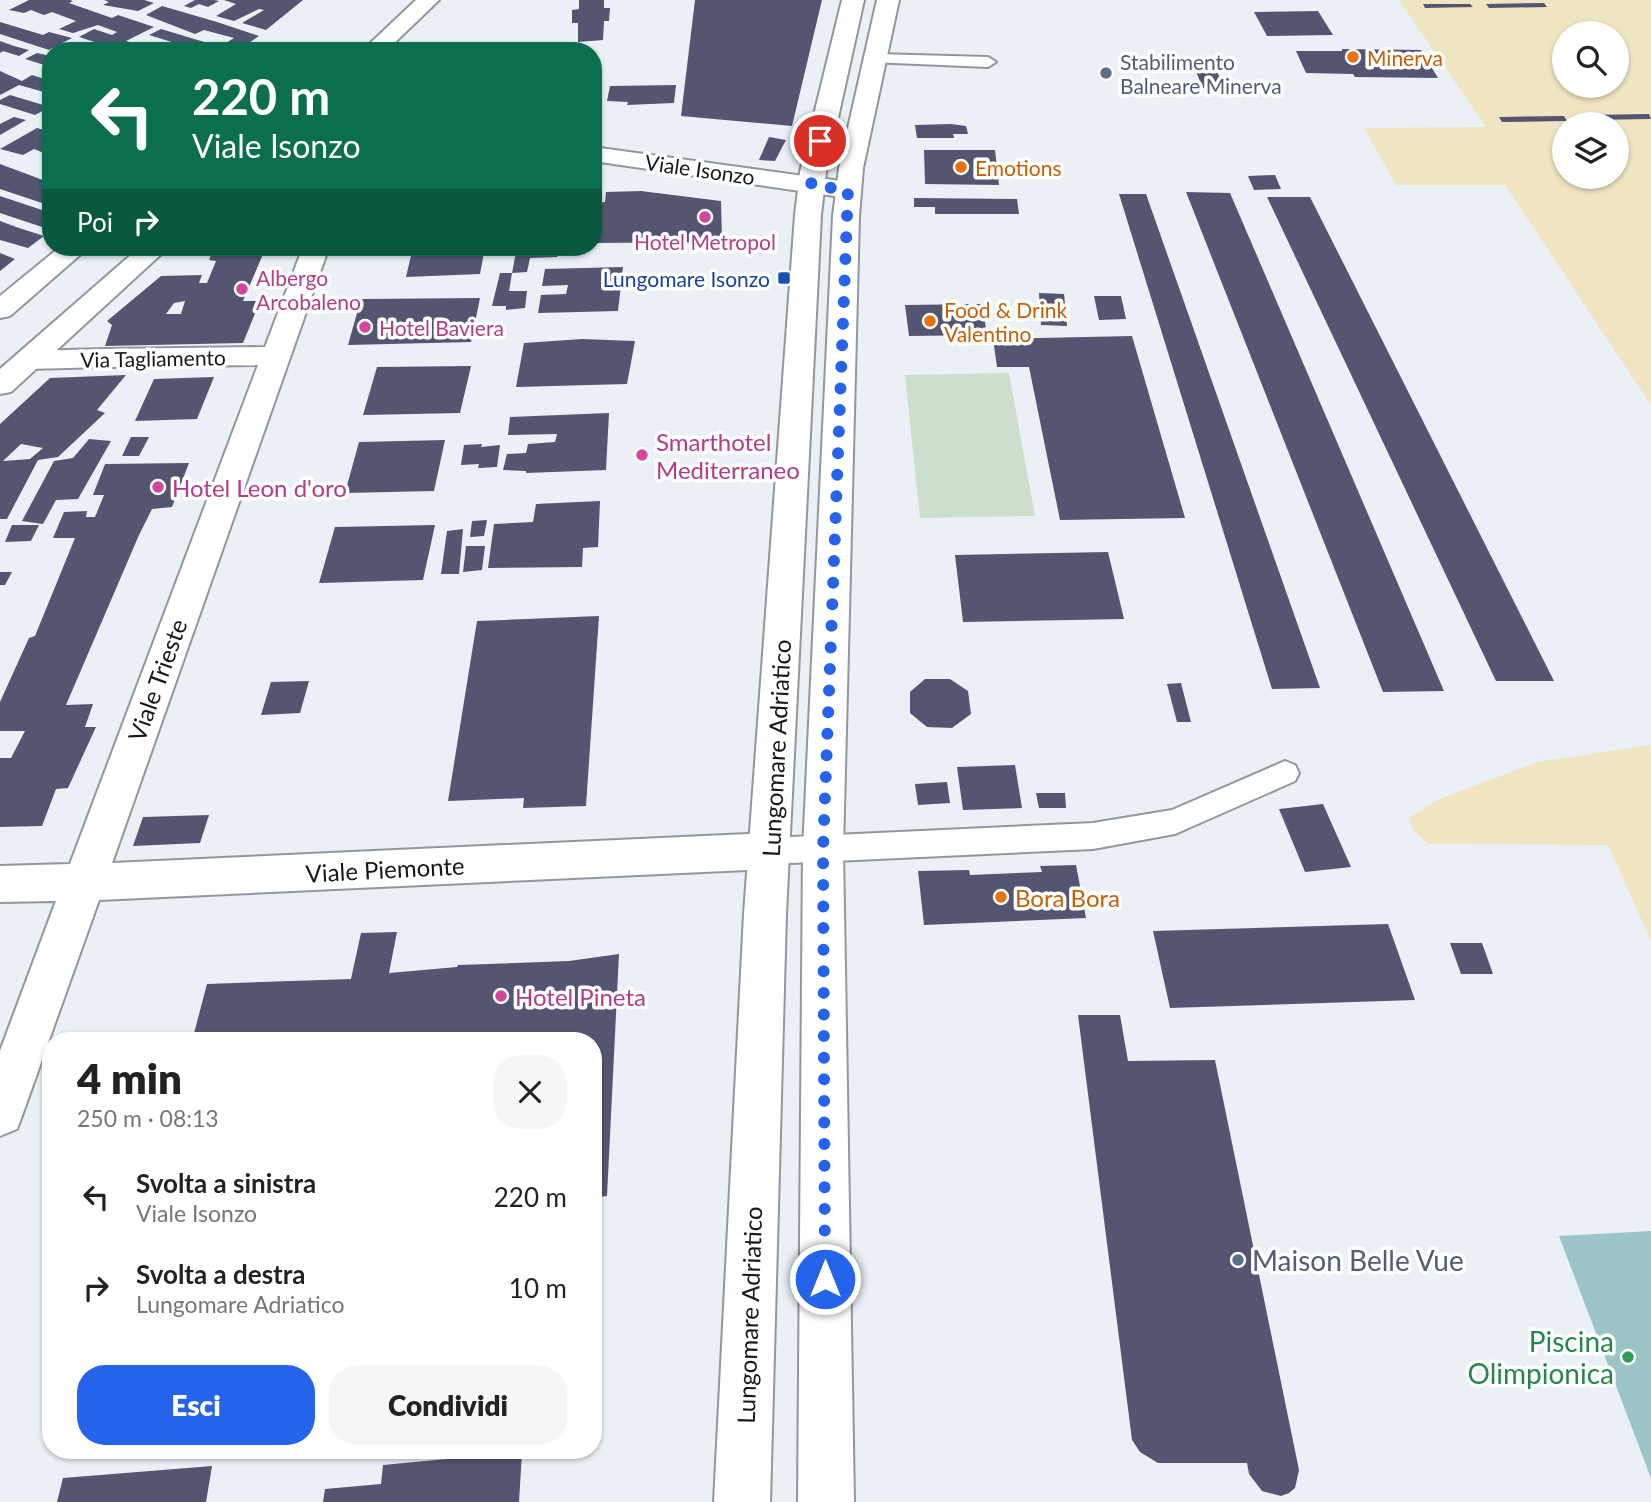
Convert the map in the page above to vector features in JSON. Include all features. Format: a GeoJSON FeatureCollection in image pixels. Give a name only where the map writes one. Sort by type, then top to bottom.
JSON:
{"type":"FeatureCollection","features":[{"type":"Feature","properties":{"kind":"street"},"geometry":{"type":"LineString","coordinates":[[383,42],[428,0]]}},
{"type":"Feature","properties":{"kind":"street","name":"Lungomare Adriatico"},"geometry":{"type":"LineString","coordinates":[[742,1502],[770,851],[811,185],[853,0]]}},
{"type":"Feature","properties":{"kind":"street","name":"Lungomare Adriatico"},"geometry":{"type":"LineString","coordinates":[[825,1502],[823,850],[848,190],[888,0]]}},
{"type":"Feature","properties":{"kind":"street","name":"Viale Isonzo"},"geometry":{"type":"LineString","coordinates":[[602,155],[848,190]]}},
{"type":"Feature","properties":{"kind":"street"},"geometry":{"type":"LineString","coordinates":[[0,310],[65,256]]}},
{"type":"Feature","properties":{"kind":"street"},"geometry":{"type":"LineString","coordinates":[[0,385],[146,256]]}},
{"type":"Feature","properties":{"kind":"street","name":"Viale Trieste"},"geometry":{"type":"LineString","coordinates":[[0,1113],[82,882],[313,256]]}},
{"type":"Feature","properties":{"kind":"street","name":"Via Tagliamento"},"geometry":{"type":"LineString","coordinates":[[28,360],[277,356]]}},
{"type":"Feature","properties":{"kind":"street","name":"Viale Piemonte"},"geometry":{"type":"LineString","coordinates":[[0,884],[770,851]]}},
{"type":"Feature","properties":{"kind":"lane"},"geometry":{"type":"LineString","coordinates":[[876,59],[988,62]]}},
{"type":"Feature","properties":{"kind":"lane"},"geometry":{"type":"LineString","coordinates":[[770,851],[1093,836],[1175,822],[1286,772]]}},
{"type":"Feature","properties":{"kind":"green space"},"geometry":{"type":"Polygon","coordinates":[[[1009,373],[1035,516],[920,518],[905,375],[1009,373]]]}},
{"type":"Feature","properties":{"kind":"sand"},"geometry":{"type":"Polygon","coordinates":[[[1399,0],[1651,0],[1651,405],[1505,185],[1396,185],[1364,128],[1486,127],[1399,0]]]}},
{"type":"Feature","properties":{"kind":"sand"},"geometry":{"type":"Polygon","coordinates":[[[1651,745],[1651,941],[1608,845],[1428,844],[1413,830],[1409,818],[1437,800],[1537,762],[1651,745]]]}},
{"type":"Feature","properties":{"kind":"water","name":"Piscina Olimpionica"},"geometry":{"type":"Polygon","coordinates":[[[1651,1231],[1651,1478],[1559,1236],[1651,1231]]]}},
{"type":"Feature","properties":{"kind":"building"},"geometry":{"type":"Polygon","coordinates":[[[29,0],[70,0],[73,1],[69,3],[112,18],[118,15],[154,27],[126,41],[130,42],[94,42],[79,37],[94,29],[112,35],[117,32],[98,25],[73,33],[59,29],[76,21],[52,12],[44,15],[31,10],[24,13],[9,10],[29,0]]]}},
{"type":"Feature","properties":{"kind":"building"},"geometry":{"type":"Polygon","coordinates":[[[104,0],[144,0],[154,3],[138,11],[103,5],[109,2],[104,0]]]}},
{"type":"Feature","properties":{"kind":"building"},"geometry":{"type":"Polygon","coordinates":[[[195,0],[219,1],[208,7],[199,4],[191,8],[184,6],[195,0]]]}},
{"type":"Feature","properties":{"kind":"building"},"geometry":{"type":"Polygon","coordinates":[[[224,0],[303,0],[266,30],[242,23],[264,10],[259,9],[234,21],[216,16],[236,4],[224,0]]]}},
{"type":"Feature","properties":{"kind":"building"},"geometry":{"type":"Polygon","coordinates":[[[579,0],[604,0],[604,8],[610,8],[609,21],[604,21],[603,40],[578,42],[578,23],[572,23],[572,10],[579,9],[579,0]]]}},
{"type":"Feature","properties":{"kind":"building"},"geometry":{"type":"Polygon","coordinates":[[[695,0],[822,0],[792,126],[681,116],[695,0]]]}},
{"type":"Feature","properties":{"kind":"building"},"geometry":{"type":"Polygon","coordinates":[[[1544,3],[1547,7],[1489,8],[1486,4],[1544,3]]]}},
{"type":"Feature","properties":{"kind":"building"},"geometry":{"type":"Polygon","coordinates":[[[1423,4],[1470,4],[1473,7],[1425,8],[1423,4]]]}},
{"type":"Feature","properties":{"kind":"building"},"geometry":{"type":"Polygon","coordinates":[[[162,6],[259,36],[250,42],[228,42],[234,38],[204,30],[195,34],[146,15],[162,6]]]}},
{"type":"Feature","properties":{"kind":"building"},"geometry":{"type":"Polygon","coordinates":[[[1318,11],[1333,35],[1267,36],[1254,12],[1318,11]]]}},
{"type":"Feature","properties":{"kind":"building"},"geometry":{"type":"Polygon","coordinates":[[[0,22],[43,35],[49,32],[72,38],[64,42],[42,42],[42,48],[0,34],[0,22]]]}},
{"type":"Feature","properties":{"kind":"building"},"geometry":{"type":"Polygon","coordinates":[[[161,29],[204,42],[172,42],[149,35],[161,29]]]}},
{"type":"Feature","properties":{"kind":"building"},"geometry":{"type":"Polygon","coordinates":[[[0,41],[29,50],[19,56],[3,51],[0,53],[0,41]]]}},
{"type":"Feature","properties":{"kind":"building"},"geometry":{"type":"Polygon","coordinates":[[[1421,50],[1438,78],[1355,77],[1353,74],[1306,73],[1296,51],[1421,50]]]}},
{"type":"Feature","properties":{"kind":"building"},"geometry":{"type":"Polygon","coordinates":[[[37,53],[42,54],[42,64],[25,59],[37,53]]]}},
{"type":"Feature","properties":{"kind":"building"},"geometry":{"type":"Polygon","coordinates":[[[1194,67],[1215,67],[1224,87],[1203,88],[1194,67]]]}},
{"type":"Feature","properties":{"kind":"building"},"geometry":{"type":"Polygon","coordinates":[[[0,71],[22,81],[32,75],[42,78],[42,91],[19,85],[0,95],[0,71]]]}},
{"type":"Feature","properties":{"kind":"building"},"geometry":{"type":"Polygon","coordinates":[[[676,85],[674,103],[627,105],[628,102],[607,101],[610,86],[676,85]]]}},
{"type":"Feature","properties":{"kind":"building"},"geometry":{"type":"Polygon","coordinates":[[[10,95],[42,105],[42,111],[35,115],[0,104],[0,100],[10,95]]]}},
{"type":"Feature","properties":{"kind":"building"},"geometry":{"type":"Polygon","coordinates":[[[1629,114],[1649,114],[1651,119],[1629,119],[1629,114]]]}},
{"type":"Feature","properties":{"kind":"building"},"geometry":{"type":"Polygon","coordinates":[[[1552,116],[1552,121],[1502,122],[1499,117],[1552,116]]]}},
{"type":"Feature","properties":{"kind":"building"},"geometry":{"type":"Polygon","coordinates":[[[14,117],[26,120],[0,135],[0,124],[14,117]]]}},
{"type":"Feature","properties":{"kind":"building"},"geometry":{"type":"Polygon","coordinates":[[[915,125],[966,126],[968,134],[953,134],[954,138],[917,138],[915,125]]]}},
{"type":"Feature","properties":{"kind":"building"},"geometry":{"type":"Polygon","coordinates":[[[37,128],[42,129],[42,152],[34,149],[23,155],[0,149],[37,128]]]}},
{"type":"Feature","properties":{"kind":"building"},"geometry":{"type":"Polygon","coordinates":[[[769,137],[786,140],[775,161],[759,160],[769,137]]]}},
{"type":"Feature","properties":{"kind":"building","name":"Emotions"},"geometry":{"type":"Polygon","coordinates":[[[924,150],[995,150],[999,185],[925,184],[924,150]]]}},
{"type":"Feature","properties":{"kind":"building"},"geometry":{"type":"Polygon","coordinates":[[[0,164],[42,180],[42,203],[0,189],[0,164]]]}},
{"type":"Feature","properties":{"kind":"building"},"geometry":{"type":"Polygon","coordinates":[[[1275,175],[1281,189],[1254,190],[1248,176],[1275,175]]]}},
{"type":"Feature","properties":{"kind":"building"},"geometry":{"type":"Polygon","coordinates":[[[641,191],[721,201],[722,242],[602,243],[602,202],[605,202],[606,192],[641,191]]]}},
{"type":"Feature","properties":{"kind":"building"},"geometry":{"type":"Polygon","coordinates":[[[1186,192],[1230,193],[1444,691],[1383,692],[1186,192]]]}},
{"type":"Feature","properties":{"kind":"building"},"geometry":{"type":"Polygon","coordinates":[[[1119,194],[1146,194],[1320,688],[1272,689],[1119,194]]]}},
{"type":"Feature","properties":{"kind":"building"},"geometry":{"type":"Polygon","coordinates":[[[0,196],[42,210],[42,227],[0,213],[0,196]]]}},
{"type":"Feature","properties":{"kind":"building"},"geometry":{"type":"Polygon","coordinates":[[[1267,197],[1310,197],[1554,681],[1496,681],[1267,197]]]}},
{"type":"Feature","properties":{"kind":"building"},"geometry":{"type":"Polygon","coordinates":[[[914,198],[1017,199],[1019,214],[935,214],[935,207],[914,207],[914,198]]]}},
{"type":"Feature","properties":{"kind":"building"},"geometry":{"type":"Polygon","coordinates":[[[0,221],[42,235],[28,248],[0,240],[0,221]]]}},
{"type":"Feature","properties":{"kind":"building"},"geometry":{"type":"Polygon","coordinates":[[[0,253],[15,259],[0,271],[0,253]]]}},
{"type":"Feature","properties":{"kind":"building"},"geometry":{"type":"Polygon","coordinates":[[[211,256],[262,256],[243,301],[260,301],[243,343],[105,346],[112,325],[107,321],[161,276],[202,275],[199,283],[207,283],[216,261],[209,260],[211,256]],[[185,301],[174,303],[166,314],[181,314],[185,301]]]}},
{"type":"Feature","properties":{"kind":"building"},"geometry":{"type":"Polygon","coordinates":[[[411,256],[483,256],[480,274],[406,277],[411,256]]]}},
{"type":"Feature","properties":{"kind":"building"},"geometry":{"type":"Polygon","coordinates":[[[515,256],[557,256],[530,258],[527,272],[512,273],[515,256]]]}},
{"type":"Feature","properties":{"kind":"building"},"geometry":{"type":"Polygon","coordinates":[[[623,267],[618,311],[538,313],[541,295],[566,294],[568,285],[542,286],[545,269],[623,267]]]}},
{"type":"Feature","properties":{"kind":"building"},"geometry":{"type":"Polygon","coordinates":[[[500,273],[512,273],[509,291],[527,291],[525,308],[506,310],[506,306],[492,306],[500,273]]]}},
{"type":"Feature","properties":{"kind":"building"},"geometry":{"type":"Polygon","coordinates":[[[1039,293],[1064,294],[1067,326],[1041,325],[1039,293]]]}},
{"type":"Feature","properties":{"kind":"building"},"geometry":{"type":"Polygon","coordinates":[[[1094,296],[1121,296],[1126,319],[1099,320],[1094,296]]]}},
{"type":"Feature","properties":{"kind":"building"},"geometry":{"type":"Polygon","coordinates":[[[480,298],[471,342],[348,345],[361,299],[480,298]]]}},
{"type":"Feature","properties":{"kind":"building"},"geometry":{"type":"Polygon","coordinates":[[[982,304],[987,335],[909,336],[905,305],[982,304]]]}},
{"type":"Feature","properties":{"kind":"building"},"geometry":{"type":"Polygon","coordinates":[[[1132,336],[1185,518],[1060,520],[1029,367],[997,367],[993,339],[1132,336]]]}},
{"type":"Feature","properties":{"kind":"building"},"geometry":{"type":"Polygon","coordinates":[[[582,339],[635,341],[627,384],[516,387],[524,343],[582,339]]]}},
{"type":"Feature","properties":{"kind":"building"},"geometry":{"type":"Polygon","coordinates":[[[471,366],[460,413],[363,415],[377,367],[471,366]]]}},
{"type":"Feature","properties":{"kind":"building"},"geometry":{"type":"Polygon","coordinates":[[[126,375],[97,410],[105,413],[58,457],[38,460],[7,519],[0,519],[0,424],[50,378],[126,375]],[[21,444],[3,461],[30,459],[43,448],[21,444]]]}},
{"type":"Feature","properties":{"kind":"building"},"geometry":{"type":"Polygon","coordinates":[[[214,377],[197,419],[135,421],[154,379],[214,377]]]}},
{"type":"Feature","properties":{"kind":"building"},"geometry":{"type":"Polygon","coordinates":[[[609,413],[606,470],[526,473],[503,470],[507,454],[526,453],[528,444],[555,442],[557,434],[508,435],[510,417],[609,413]]]}},
{"type":"Feature","properties":{"kind":"building"},"geometry":{"type":"Polygon","coordinates":[[[131,437],[149,437],[139,456],[122,456],[131,437]]]}},
{"type":"Feature","properties":{"kind":"building"},"geometry":{"type":"Polygon","coordinates":[[[89,439],[111,441],[78,499],[56,500],[43,524],[22,521],[54,461],[73,458],[89,439]]]}},
{"type":"Feature","properties":{"kind":"building"},"geometry":{"type":"Polygon","coordinates":[[[445,440],[434,491],[345,493],[359,442],[445,440]]]}},
{"type":"Feature","properties":{"kind":"building"},"geometry":{"type":"Polygon","coordinates":[[[482,444],[481,447],[500,445],[497,467],[461,465],[464,445],[482,444]]]}},
{"type":"Feature","properties":{"kind":"building"},"geometry":{"type":"Polygon","coordinates":[[[189,463],[172,507],[152,509],[66,705],[93,704],[85,727],[96,727],[68,788],[56,789],[42,826],[0,827],[0,758],[11,758],[25,731],[0,731],[0,702],[29,638],[35,636],[75,538],[53,538],[64,512],[87,511],[86,517],[95,517],[104,495],[93,495],[105,464],[189,463]]]}},
{"type":"Feature","properties":{"kind":"building"},"geometry":{"type":"Polygon","coordinates":[[[600,501],[598,547],[583,548],[582,567],[488,568],[494,524],[533,522],[536,504],[600,501]]]}},
{"type":"Feature","properties":{"kind":"building"},"geometry":{"type":"Polygon","coordinates":[[[487,520],[484,536],[470,537],[472,521],[487,520]]]}},
{"type":"Feature","properties":{"kind":"building"},"geometry":{"type":"Polygon","coordinates":[[[12,525],[39,525],[31,541],[5,542],[12,525]]]}},
{"type":"Feature","properties":{"kind":"building"},"geometry":{"type":"Polygon","coordinates":[[[435,525],[423,580],[319,583],[335,527],[435,525]]]}},
{"type":"Feature","properties":{"kind":"building"},"geometry":{"type":"Polygon","coordinates":[[[463,529],[459,574],[441,574],[447,531],[463,529]]]}},
{"type":"Feature","properties":{"kind":"building"},"geometry":{"type":"Polygon","coordinates":[[[466,546],[485,546],[482,570],[463,572],[466,546]]]}},
{"type":"Feature","properties":{"kind":"building"},"geometry":{"type":"Polygon","coordinates":[[[1108,552],[1124,619],[963,622],[955,555],[1108,552]]]}},
{"type":"Feature","properties":{"kind":"building"},"geometry":{"type":"Polygon","coordinates":[[[0,572],[12,572],[5,585],[0,585],[0,572]]]}},
{"type":"Feature","properties":{"kind":"building"},"geometry":{"type":"Polygon","coordinates":[[[599,616],[586,806],[523,808],[524,798],[448,801],[477,621],[599,616]]]}},
{"type":"Feature","properties":{"kind":"building"},"geometry":{"type":"Polygon","coordinates":[[[925,679],[950,679],[968,691],[971,714],[952,728],[927,727],[910,713],[910,692],[925,679]]]}},
{"type":"Feature","properties":{"kind":"building"},"geometry":{"type":"Polygon","coordinates":[[[309,681],[300,713],[261,715],[271,682],[309,681]]]}},
{"type":"Feature","properties":{"kind":"building"},"geometry":{"type":"Polygon","coordinates":[[[1181,683],[1191,722],[1177,722],[1167,684],[1181,683]]]}},
{"type":"Feature","properties":{"kind":"building"},"geometry":{"type":"Polygon","coordinates":[[[1015,765],[1022,808],[963,810],[957,767],[1015,765]]]}},
{"type":"Feature","properties":{"kind":"building"},"geometry":{"type":"Polygon","coordinates":[[[947,782],[950,803],[918,805],[915,784],[947,782]]]}},
{"type":"Feature","properties":{"kind":"building"},"geometry":{"type":"Polygon","coordinates":[[[1036,793],[1065,793],[1066,808],[1039,808],[1036,793]]]}},
{"type":"Feature","properties":{"kind":"building"},"geometry":{"type":"Polygon","coordinates":[[[1323,804],[1351,867],[1305,872],[1279,809],[1323,804]]]}},
{"type":"Feature","properties":{"kind":"building"},"geometry":{"type":"Polygon","coordinates":[[[209,815],[200,843],[133,846],[143,817],[209,815]]]}},
{"type":"Feature","properties":{"kind":"building","name":"Bora Bora"},"geometry":{"type":"Polygon","coordinates":[[[1076,865],[1086,918],[924,925],[918,871],[969,870],[970,875],[1042,872],[1040,866],[1076,865]]]}},
{"type":"Feature","properties":{"kind":"building"},"geometry":{"type":"Polygon","coordinates":[[[1388,924],[1415,1000],[1170,1008],[1153,931],[1388,924]]]}},
{"type":"Feature","properties":{"kind":"building"},"geometry":{"type":"Polygon","coordinates":[[[397,932],[389,973],[458,965],[569,961],[619,954],[607,1196],[602,1197],[602,1032],[194,1032],[207,984],[351,979],[361,933],[397,932]]]}},
{"type":"Feature","properties":{"kind":"building"},"geometry":{"type":"Polygon","coordinates":[[[1450,943],[1482,943],[1493,974],[1461,974],[1450,943]]]}},
{"type":"Feature","properties":{"kind":"building"},"geometry":{"type":"Polygon","coordinates":[[[1078,1015],[1120,1015],[1128,1061],[1215,1060],[1299,1470],[1295,1488],[1289,1493],[1281,1496],[1262,1491],[1249,1474],[1247,1463],[1158,1463],[1140,1452],[1132,1440],[1078,1015]]]}},
{"type":"Feature","properties":{"kind":"building"},"geometry":{"type":"Polygon","coordinates":[[[447,1459],[522,1459],[519,1502],[323,1502],[325,1489],[381,1484],[383,1465],[447,1459]]]}},
{"type":"Feature","properties":{"kind":"building"},"geometry":{"type":"Polygon","coordinates":[[[212,1466],[206,1502],[57,1502],[63,1478],[212,1466]]]}},
{"type":"Feature","properties":{"kind":"place","name":"Minerva"},"geometry":{"type":"Point","coordinates":[1353,57]}},
{"type":"Feature","properties":{"kind":"place","name":"Stabilimento Balneare Minerva"},"geometry":{"type":"Point","coordinates":[1106,73]}},
{"type":"Feature","properties":{"kind":"place","name":"Emotions"},"geometry":{"type":"Point","coordinates":[961,167]}},
{"type":"Feature","properties":{"kind":"place","name":"Hotel Metropol"},"geometry":{"type":"Point","coordinates":[705,217]}},
{"type":"Feature","properties":{"kind":"place","name":"Lungomare Isonzo"},"geometry":{"type":"Point","coordinates":[784,278]}},
{"type":"Feature","properties":{"kind":"place","name":"Albergo Arcobaleno"},"geometry":{"type":"Point","coordinates":[242,289]}},
{"type":"Feature","properties":{"kind":"place","name":"Food & Drink Valentino"},"geometry":{"type":"Point","coordinates":[930,321]}},
{"type":"Feature","properties":{"kind":"place","name":"Hotel Baviera"},"geometry":{"type":"Point","coordinates":[365,327]}},
{"type":"Feature","properties":{"kind":"place","name":"Smarthotel Mediterraneo"},"geometry":{"type":"Point","coordinates":[642,455]}},
{"type":"Feature","properties":{"kind":"place","name":"Hotel Leon d'oro"},"geometry":{"type":"Point","coordinates":[158,487]}},
{"type":"Feature","properties":{"kind":"place","name":"Bora Bora"},"geometry":{"type":"Point","coordinates":[1001,897]}},
{"type":"Feature","properties":{"kind":"place","name":"Hotel Pineta"},"geometry":{"type":"Point","coordinates":[501,996]}},
{"type":"Feature","properties":{"kind":"place","name":"Maison Belle Vue"},"geometry":{"type":"Point","coordinates":[1238,1260]}},
{"type":"Feature","properties":{"kind":"place","name":"Piscina Olimpionica"},"geometry":{"type":"Point","coordinates":[1628,1357]}},
{"type":"Feature","properties":{"kind":"route"},"geometry":{"type":"LineString","coordinates":[[820,141],[811,185],[848,190],[823,850],[825,1279]]}}]}
